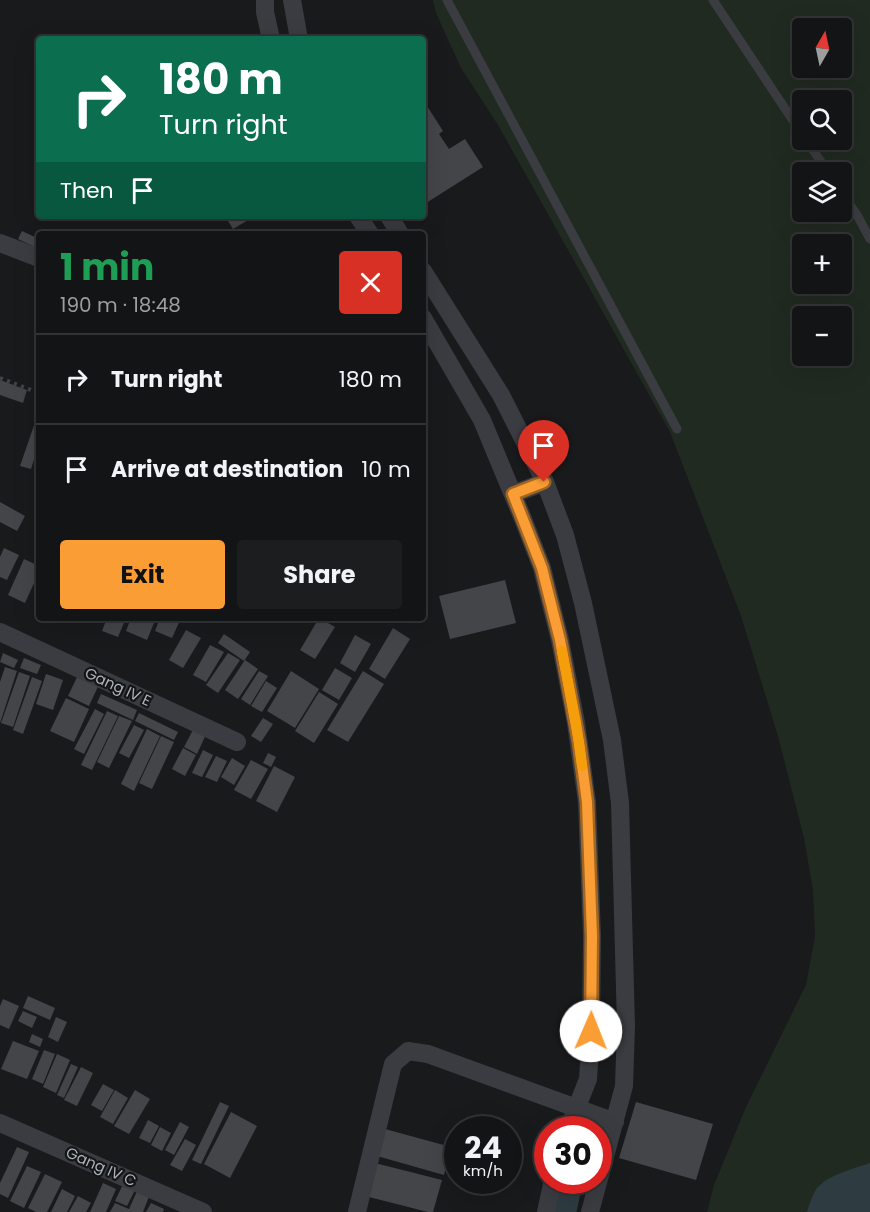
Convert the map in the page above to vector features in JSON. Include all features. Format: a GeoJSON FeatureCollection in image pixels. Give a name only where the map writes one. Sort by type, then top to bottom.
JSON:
{"type":"FeatureCollection","features":[{"type":"Feature","properties":{"kind":"street"},"geometry":{"type":"LineString","coordinates":[[265,0],[270,36]]}},
{"type":"Feature","properties":{"kind":"street"},"geometry":{"type":"LineString","coordinates":[[292,0],[298,36]]}},
{"type":"Feature","properties":{"kind":"street"},"geometry":{"type":"LineString","coordinates":[[0,243],[36,257]]}},
{"type":"Feature","properties":{"kind":"street"},"geometry":{"type":"LineString","coordinates":[[426,276],[501,395],[544,482],[566,535],[612,740],[620,803],[626,1026],[624,1086],[590,1212]]}},
{"type":"Feature","properties":{"kind":"street"},"geometry":{"type":"LineString","coordinates":[[426,323],[482,420],[542,568],[560,640],[576,723],[587,802],[592,936],[588,1079],[574,1116]]}},
{"type":"Feature","properties":{"kind":"street"},"geometry":{"type":"LineString","coordinates":[[513,494],[544,482]]}},
{"type":"Feature","properties":{"kind":"street","name":"Gang IV E"},"geometry":{"type":"LineString","coordinates":[[0,632],[237,742]]}},
{"type":"Feature","properties":{"kind":"street"},"geometry":{"type":"LineString","coordinates":[[357,1212],[393,1064],[408,1051],[428,1054],[615,1122]]}},
{"type":"Feature","properties":{"kind":"street","name":"Gang IV C"},"geometry":{"type":"LineString","coordinates":[[0,1123],[203,1212]]}},
{"type":"Feature","properties":{"kind":"street"},"geometry":{"type":"LineString","coordinates":[[546,1212],[550,1194]]}},
{"type":"Feature","properties":{"kind":"lane"},"geometry":{"type":"LineString","coordinates":[[447,0],[676,429]]}},
{"type":"Feature","properties":{"kind":"lane"},"geometry":{"type":"LineString","coordinates":[[713,0],[792,119]]}},
{"type":"Feature","properties":{"kind":"lane"},"geometry":{"type":"LineString","coordinates":[[852,208],[870,239]]}},
{"type":"Feature","properties":{"kind":"path"},"geometry":{"type":"LineString","coordinates":[[0,378],[36,392]]}},
{"type":"Feature","properties":{"kind":"shaded area"},"geometry":{"type":"Polygon","coordinates":[[[433,0],[870,0],[870,1212],[707,1212],[714,1185],[746,1107],[806,985],[815,936],[813,890],[804,838],[778,736],[741,616],[670,432],[498,125],[461,68],[436,13],[433,0]]]}},
{"type":"Feature","properties":{"kind":"shaded area"},"geometry":{"type":"Polygon","coordinates":[[[870,1163],[870,1212],[807,1212],[814,1193],[824,1182],[870,1163]]]}},
{"type":"Feature","properties":{"kind":"building"},"geometry":{"type":"Polygon","coordinates":[[[426,107],[443,131],[439,134],[449,149],[465,139],[483,167],[426,203],[426,107]]]}},
{"type":"Feature","properties":{"kind":"building"},"geometry":{"type":"Polygon","coordinates":[[[227,219],[250,219],[233,229],[227,219]]]}},
{"type":"Feature","properties":{"kind":"building"},"geometry":{"type":"Polygon","coordinates":[[[22,231],[36,238],[36,248],[18,239],[22,231]]]}},
{"type":"Feature","properties":{"kind":"building"},"geometry":{"type":"Polygon","coordinates":[[[0,380],[27,390],[23,403],[0,395],[0,380]]]}},
{"type":"Feature","properties":{"kind":"building"},"geometry":{"type":"Polygon","coordinates":[[[36,420],[36,453],[31,469],[20,466],[36,420]]]}},
{"type":"Feature","properties":{"kind":"building"},"geometry":{"type":"Polygon","coordinates":[[[0,502],[25,516],[17,531],[0,522],[0,502]]]}},
{"type":"Feature","properties":{"kind":"building"},"geometry":{"type":"Polygon","coordinates":[[[4,548],[19,555],[7,580],[0,577],[0,557],[4,548]]]}},
{"type":"Feature","properties":{"kind":"building"},"geometry":{"type":"Polygon","coordinates":[[[24,559],[36,565],[36,579],[25,603],[8,595],[24,559]]]}},
{"type":"Feature","properties":{"kind":"building"},"geometry":{"type":"Polygon","coordinates":[[[505,580],[516,623],[450,639],[439,596],[505,580]]]}},
{"type":"Feature","properties":{"kind":"building"},"geometry":{"type":"Polygon","coordinates":[[[106,621],[125,621],[118,637],[102,631],[106,621]]]}},
{"type":"Feature","properties":{"kind":"building"},"geometry":{"type":"Polygon","coordinates":[[[130,621],[155,621],[147,640],[126,631],[130,621]]]}},
{"type":"Feature","properties":{"kind":"building"},"geometry":{"type":"Polygon","coordinates":[[[159,621],[180,621],[172,638],[155,631],[159,621]]]}},
{"type":"Feature","properties":{"kind":"building"},"geometry":{"type":"Polygon","coordinates":[[[317,621],[324,621],[335,627],[315,659],[300,650],[317,621]]]}},
{"type":"Feature","properties":{"kind":"building"},"geometry":{"type":"Polygon","coordinates":[[[393,628],[410,639],[385,679],[369,669],[393,628]]]}},
{"type":"Feature","properties":{"kind":"building"},"geometry":{"type":"Polygon","coordinates":[[[186,630],[201,638],[183,668],[169,660],[186,630]]]}},
{"type":"Feature","properties":{"kind":"building"},"geometry":{"type":"Polygon","coordinates":[[[224,634],[250,652],[244,661],[218,643],[224,634]]]}},
{"type":"Feature","properties":{"kind":"building"},"geometry":{"type":"Polygon","coordinates":[[[355,635],[371,644],[355,672],[340,663],[355,635]]]}},
{"type":"Feature","properties":{"kind":"building"},"geometry":{"type":"Polygon","coordinates":[[[210,645],[224,652],[206,682],[193,675],[210,645]]]}},
{"type":"Feature","properties":{"kind":"building"},"geometry":{"type":"Polygon","coordinates":[[[3,653],[18,660],[14,668],[0,662],[3,653]]]}},
{"type":"Feature","properties":{"kind":"building"},"geometry":{"type":"Polygon","coordinates":[[[228,653],[240,660],[218,693],[206,685],[228,653]]]}},
{"type":"Feature","properties":{"kind":"building"},"geometry":{"type":"Polygon","coordinates":[[[24,658],[41,665],[37,674],[20,668],[24,658]]]}},
{"type":"Feature","properties":{"kind":"building"},"geometry":{"type":"Polygon","coordinates":[[[245,660],[258,669],[238,699],[225,690],[245,660]]]}},
{"type":"Feature","properties":{"kind":"building"},"geometry":{"type":"Polygon","coordinates":[[[5,667],[17,671],[0,723],[0,682],[5,667]]]}},
{"type":"Feature","properties":{"kind":"building"},"geometry":{"type":"Polygon","coordinates":[[[335,668],[352,678],[339,700],[322,690],[335,668]]]}},
{"type":"Feature","properties":{"kind":"building"},"geometry":{"type":"Polygon","coordinates":[[[80,671],[101,680],[89,706],[68,696],[80,671]]]}},
{"type":"Feature","properties":{"kind":"building"},"geometry":{"type":"Polygon","coordinates":[[[259,671],[268,676],[250,705],[241,699],[259,671]]]}},
{"type":"Feature","properties":{"kind":"building"},"geometry":{"type":"Polygon","coordinates":[[[291,671],[319,689],[295,728],[267,711],[291,671]]]}},
{"type":"Feature","properties":{"kind":"building"},"geometry":{"type":"Polygon","coordinates":[[[363,671],[384,684],[348,742],[327,730],[363,671]]]}},
{"type":"Feature","properties":{"kind":"building"},"geometry":{"type":"Polygon","coordinates":[[[19,672],[30,676],[13,727],[1,723],[19,672]]]}},
{"type":"Feature","properties":{"kind":"building"},"geometry":{"type":"Polygon","coordinates":[[[46,674],[63,680],[53,710],[36,704],[46,674]]]}},
{"type":"Feature","properties":{"kind":"building"},"geometry":{"type":"Polygon","coordinates":[[[32,677],[42,681],[23,734],[13,730],[32,677]]]}},
{"type":"Feature","properties":{"kind":"building"},"geometry":{"type":"Polygon","coordinates":[[[266,681],[277,688],[262,712],[251,706],[266,681]]]}},
{"type":"Feature","properties":{"kind":"building"},"geometry":{"type":"Polygon","coordinates":[[[319,692],[338,704],[314,743],[295,731],[319,692]]]}},
{"type":"Feature","properties":{"kind":"building"},"geometry":{"type":"Polygon","coordinates":[[[101,694],[137,710],[133,720],[97,703],[101,694]]]}},
{"type":"Feature","properties":{"kind":"building"},"geometry":{"type":"Polygon","coordinates":[[[66,698],[89,709],[74,742],[50,731],[66,698]]]}},
{"type":"Feature","properties":{"kind":"building"},"geometry":{"type":"Polygon","coordinates":[[[95,709],[104,714],[84,754],[74,749],[95,709]]]}},
{"type":"Feature","properties":{"kind":"building"},"geometry":{"type":"Polygon","coordinates":[[[107,711],[118,716],[92,770],[81,765],[107,711]]]}},
{"type":"Feature","properties":{"kind":"building"},"geometry":{"type":"Polygon","coordinates":[[[139,713],[178,732],[174,740],[135,721],[139,713]]]}},
{"type":"Feature","properties":{"kind":"building"},"geometry":{"type":"Polygon","coordinates":[[[119,716],[132,721],[109,768],[97,762],[119,716]]]}},
{"type":"Feature","properties":{"kind":"building"},"geometry":{"type":"Polygon","coordinates":[[[263,718],[273,724],[261,742],[251,736],[263,718]]]}},
{"type":"Feature","properties":{"kind":"building"},"geometry":{"type":"Polygon","coordinates":[[[196,724],[208,730],[197,754],[184,747],[196,724]]]}},
{"type":"Feature","properties":{"kind":"building"},"geometry":{"type":"Polygon","coordinates":[[[134,725],[144,730],[129,758],[119,753],[134,725]]]}},
{"type":"Feature","properties":{"kind":"building"},"geometry":{"type":"Polygon","coordinates":[[[147,729],[160,736],[134,791],[121,784],[147,729]]]}},
{"type":"Feature","properties":{"kind":"building"},"geometry":{"type":"Polygon","coordinates":[[[161,736],[174,742],[152,789],[139,783],[161,736]]]}},
{"type":"Feature","properties":{"kind":"building"},"geometry":{"type":"Polygon","coordinates":[[[183,748],[196,755],[185,776],[172,769],[183,748]]]}},
{"type":"Feature","properties":{"kind":"building"},"geometry":{"type":"Polygon","coordinates":[[[203,750],[213,755],[202,777],[192,773],[203,750]]]}},
{"type":"Feature","properties":{"kind":"building"},"geometry":{"type":"Polygon","coordinates":[[[268,753],[276,757],[271,767],[263,763],[268,753]]]}},
{"type":"Feature","properties":{"kind":"building"},"geometry":{"type":"Polygon","coordinates":[[[216,756],[227,761],[217,782],[205,777],[216,756]]]}},
{"type":"Feature","properties":{"kind":"building"},"geometry":{"type":"Polygon","coordinates":[[[232,758],[245,766],[234,785],[221,777],[232,758]]]}},
{"type":"Feature","properties":{"kind":"building"},"geometry":{"type":"Polygon","coordinates":[[[251,760],[268,769],[251,799],[234,790],[251,760]]]}},
{"type":"Feature","properties":{"kind":"building"},"geometry":{"type":"Polygon","coordinates":[[[274,766],[295,777],[277,812],[256,801],[274,766]]]}},
{"type":"Feature","properties":{"kind":"building"},"geometry":{"type":"Polygon","coordinates":[[[28,996],[55,1008],[50,1020],[23,1008],[28,996]]]}},
{"type":"Feature","properties":{"kind":"building"},"geometry":{"type":"Polygon","coordinates":[[[3,999],[19,1006],[9,1029],[0,1025],[0,1006],[3,999]]]}},
{"type":"Feature","properties":{"kind":"building"},"geometry":{"type":"Polygon","coordinates":[[[23,1011],[37,1017],[32,1028],[18,1021],[23,1011]]]}},
{"type":"Feature","properties":{"kind":"building"},"geometry":{"type":"Polygon","coordinates":[[[56,1017],[67,1022],[58,1042],[48,1037],[56,1017]]]}},
{"type":"Feature","properties":{"kind":"building"},"geometry":{"type":"Polygon","coordinates":[[[32,1034],[43,1039],[40,1047],[29,1042],[32,1034]]]}},
{"type":"Feature","properties":{"kind":"building"},"geometry":{"type":"Polygon","coordinates":[[[13,1041],[39,1051],[27,1079],[1,1069],[13,1041]]]}},
{"type":"Feature","properties":{"kind":"building"},"geometry":{"type":"Polygon","coordinates":[[[44,1050],[55,1054],[43,1084],[32,1079],[44,1050]]]}},
{"type":"Feature","properties":{"kind":"building"},"geometry":{"type":"Polygon","coordinates":[[[57,1054],[70,1060],[56,1093],[43,1087],[57,1054]]]}},
{"type":"Feature","properties":{"kind":"building"},"geometry":{"type":"Polygon","coordinates":[[[71,1064],[78,1067],[64,1098],[57,1095],[71,1064]]]}},
{"type":"Feature","properties":{"kind":"building"},"geometry":{"type":"Polygon","coordinates":[[[81,1067],[93,1073],[77,1106],[64,1100],[81,1067]]]}},
{"type":"Feature","properties":{"kind":"building"},"geometry":{"type":"Polygon","coordinates":[[[103,1084],[114,1090],[102,1111],[91,1105],[103,1084]]]}},
{"type":"Feature","properties":{"kind":"building"},"geometry":{"type":"Polygon","coordinates":[[[115,1090],[128,1098],[113,1124],[100,1117],[115,1090]]]}},
{"type":"Feature","properties":{"kind":"building"},"geometry":{"type":"Polygon","coordinates":[[[135,1090],[150,1099],[129,1134],[114,1126],[135,1090]]]}},
{"type":"Feature","properties":{"kind":"building"},"geometry":{"type":"Polygon","coordinates":[[[220,1102],[229,1106],[201,1164],[192,1160],[220,1102]]]}},
{"type":"Feature","properties":{"kind":"building"},"geometry":{"type":"Polygon","coordinates":[[[636,1102],[713,1124],[696,1180],[619,1158],[636,1102]]]}},
{"type":"Feature","properties":{"kind":"building"},"geometry":{"type":"Polygon","coordinates":[[[231,1112],[257,1126],[230,1178],[204,1164],[231,1112]]]}},
{"type":"Feature","properties":{"kind":"building"},"geometry":{"type":"Polygon","coordinates":[[[148,1120],[159,1126],[150,1143],[139,1138],[148,1120]]]}},
{"type":"Feature","properties":{"kind":"building"},"geometry":{"type":"Polygon","coordinates":[[[180,1122],[189,1127],[174,1155],[165,1150],[180,1122]]]}},
{"type":"Feature","properties":{"kind":"building"},"geometry":{"type":"Polygon","coordinates":[[[160,1127],[171,1133],[162,1151],[151,1145],[160,1127]]]}},
{"type":"Feature","properties":{"kind":"building"},"geometry":{"type":"Polygon","coordinates":[[[385,1129],[444,1145],[444,1175],[377,1156],[385,1129]]]}},
{"type":"Feature","properties":{"kind":"building"},"geometry":{"type":"Polygon","coordinates":[[[185,1139],[196,1145],[182,1171],[170,1165],[185,1139]]]}},
{"type":"Feature","properties":{"kind":"building"},"geometry":{"type":"Polygon","coordinates":[[[17,1147],[29,1152],[8,1198],[0,1194],[0,1183],[17,1147]]]}},
{"type":"Feature","properties":{"kind":"building"},"geometry":{"type":"Polygon","coordinates":[[[375,1163],[442,1180],[433,1212],[365,1196],[375,1163]]]}},
{"type":"Feature","properties":{"kind":"building"},"geometry":{"type":"Polygon","coordinates":[[[27,1166],[41,1172],[24,1208],[10,1201],[27,1166]]]}},
{"type":"Feature","properties":{"kind":"building"},"geometry":{"type":"Polygon","coordinates":[[[45,1174],[62,1182],[47,1212],[36,1212],[28,1208],[45,1174]]]}},
{"type":"Feature","properties":{"kind":"building"},"geometry":{"type":"Polygon","coordinates":[[[125,1180],[137,1186],[127,1206],[115,1201],[125,1180]]]}},
{"type":"Feature","properties":{"kind":"building"},"geometry":{"type":"Polygon","coordinates":[[[103,1183],[116,1189],[106,1212],[90,1212],[103,1183]]]}},
{"type":"Feature","properties":{"kind":"building"},"geometry":{"type":"Polygon","coordinates":[[[62,1189],[75,1196],[67,1212],[51,1212],[62,1189]]]}},
{"type":"Feature","properties":{"kind":"building"},"geometry":{"type":"Polygon","coordinates":[[[138,1189],[150,1194],[143,1212],[110,1212],[115,1203],[129,1209],[138,1189]]]}},
{"type":"Feature","properties":{"kind":"building"},"geometry":{"type":"Polygon","coordinates":[[[78,1196],[91,1203],[86,1212],[69,1212],[78,1196]]]}},
{"type":"Feature","properties":{"kind":"building"},"geometry":{"type":"Polygon","coordinates":[[[151,1203],[164,1209],[163,1212],[146,1212],[151,1203]]]}},
{"type":"Feature","properties":{"kind":"waterway"},"geometry":{"type":"LineString","coordinates":[[558,1212],[562,1194]]}},
{"type":"Feature","properties":{"kind":"slow traffic"},"geometry":{"type":"LineString","coordinates":[[562,651],[582,766]]}},
{"type":"Feature","properties":{"kind":"route"},"geometry":{"type":"LineString","coordinates":[[544,482],[513,494],[542,568],[560,640],[579,742],[587,802],[592,936],[591,1031]]}}]}
